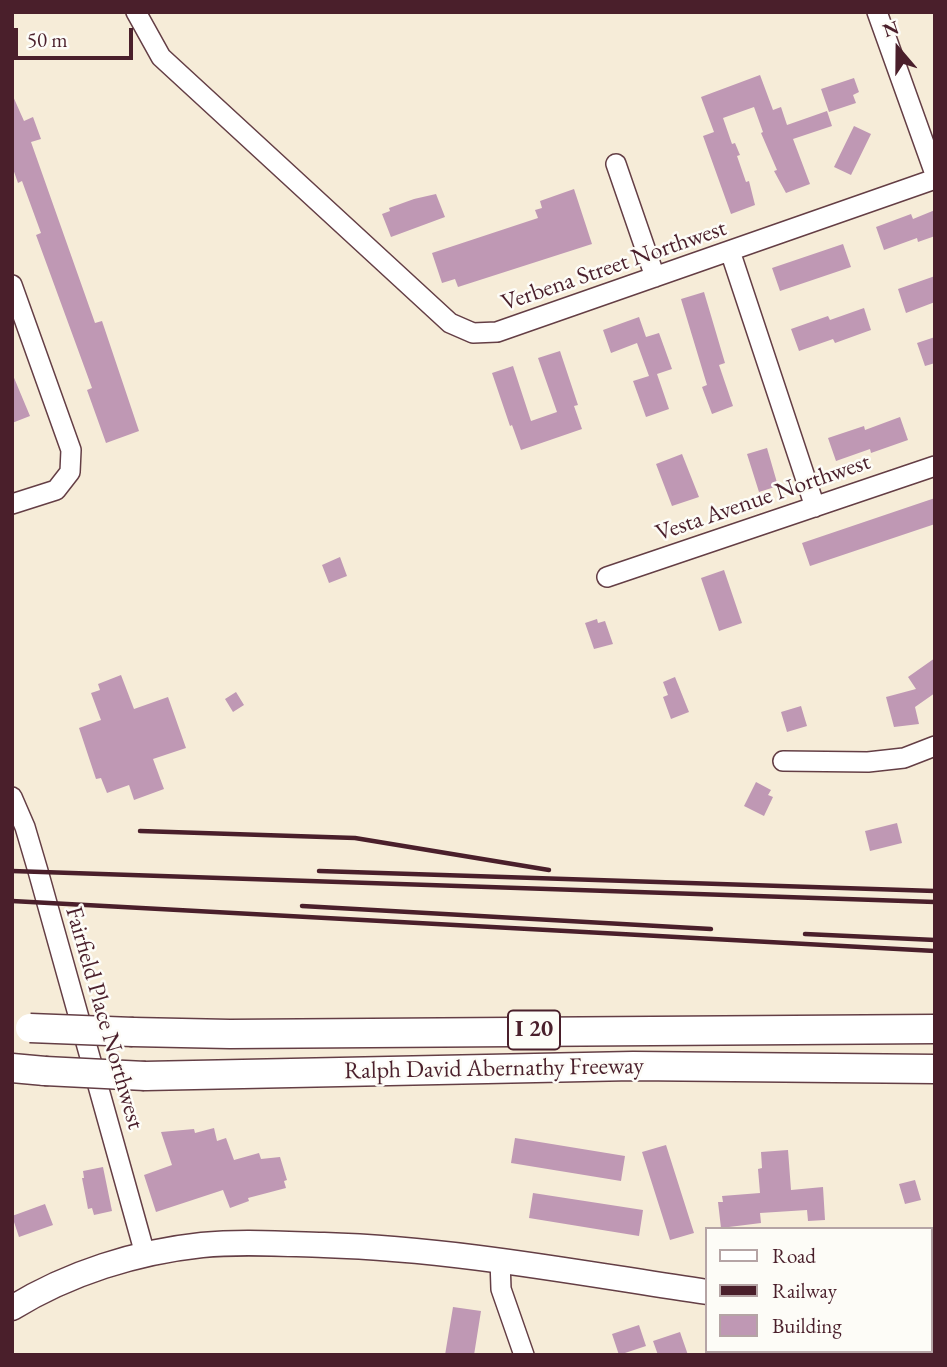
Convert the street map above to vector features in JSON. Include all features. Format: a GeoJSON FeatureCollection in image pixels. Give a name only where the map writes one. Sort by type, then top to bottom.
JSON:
{"type":"FeatureCollection","features":[{"type":"Feature","properties":{"kind":"highway","name":"Ralph David Abernathy Freeway"},"geometry":{"type":"LineString","coordinates":[[21,1027],[229,1034],[935,1029]]}},
{"type":"Feature","properties":{"kind":"highway","name":"Ralph David Abernathy Freeway"},"geometry":{"type":"LineString","coordinates":[[12,1068],[145,1076],[633,1066],[935,1069]]}},
{"type":"Feature","properties":{"kind":"main road"},"geometry":{"type":"LineString","coordinates":[[12,1308],[86,1272],[145,1254],[202,1245],[257,1243],[386,1247],[500,1259],[706,1292]]}},
{"type":"Feature","properties":{"kind":"street","name":"Verbena Street Northwest"},"geometry":{"type":"LineString","coordinates":[[136,12],[161,57],[450,323],[473,332],[498,332],[935,176]]}},
{"type":"Feature","properties":{"kind":"street"},"geometry":{"type":"LineString","coordinates":[[877,12],[935,176]]}},
{"type":"Feature","properties":{"kind":"street"},"geometry":{"type":"LineString","coordinates":[[616,164],[655,277]]}},
{"type":"Feature","properties":{"kind":"street"},"geometry":{"type":"LineString","coordinates":[[730,251],[815,507]]}},
{"type":"Feature","properties":{"kind":"street"},"geometry":{"type":"LineString","coordinates":[[12,285],[71,450],[70,472],[56,490],[12,504]]}},
{"type":"Feature","properties":{"kind":"street","name":"Vesta Avenue Northwest"},"geometry":{"type":"LineString","coordinates":[[607,577],[935,466]]}},
{"type":"Feature","properties":{"kind":"street"},"geometry":{"type":"LineString","coordinates":[[783,761],[868,762],[904,758],[935,746]]}},
{"type":"Feature","properties":{"kind":"street","name":"Fairfield Place Northwest"},"geometry":{"type":"LineString","coordinates":[[12,797],[25,827],[38,871],[145,1254]]}},
{"type":"Feature","properties":{"kind":"street"},"geometry":{"type":"LineString","coordinates":[[500,1259],[501,1289],[524,1355]]}},
{"type":"Feature","properties":{"kind":"building"},"geometry":{"type":"Polygon","coordinates":[[[760,75],[773,110],[781,107],[787,125],[827,111],[832,126],[793,139],[810,184],[786,193],[774,171],[777,170],[761,133],[763,132],[754,107],[723,118],[732,144],[735,143],[740,155],[737,156],[746,182],[749,181],[755,205],[731,214],[703,136],[714,132],[701,97],[760,75]]]}},
{"type":"Feature","properties":{"kind":"building"},"geometry":{"type":"Polygon","coordinates":[[[854,78],[859,92],[853,95],[856,103],[829,112],[821,89],[854,78]]]}},
{"type":"Feature","properties":{"kind":"building"},"geometry":{"type":"Polygon","coordinates":[[[12,94],[24,121],[33,117],[41,139],[31,142],[95,323],[102,321],[139,431],[106,443],[87,390],[92,388],[36,235],[41,233],[22,181],[18,183],[12,166],[12,94]]]}},
{"type":"Feature","properties":{"kind":"building"},"geometry":{"type":"Polygon","coordinates":[[[854,126],[871,134],[851,175],[834,167],[854,126]]]}},
{"type":"Feature","properties":{"kind":"building"},"geometry":{"type":"Polygon","coordinates":[[[574,189],[592,244],[458,287],[455,279],[442,283],[432,253],[538,218],[535,210],[542,208],[540,201],[574,189]]]}},
{"type":"Feature","properties":{"kind":"building"},"geometry":{"type":"Polygon","coordinates":[[[436,194],[445,217],[391,237],[382,214],[390,211],[389,208],[436,194]]]}},
{"type":"Feature","properties":{"kind":"building"},"geometry":{"type":"Polygon","coordinates":[[[935,210],[935,236],[918,242],[917,238],[884,250],[876,227],[911,214],[913,219],[935,210]]]}},
{"type":"Feature","properties":{"kind":"building"},"geometry":{"type":"Polygon","coordinates":[[[843,244],[851,267],[780,291],[772,268],[843,244]]]}},
{"type":"Feature","properties":{"kind":"building"},"geometry":{"type":"Polygon","coordinates":[[[935,276],[935,302],[906,313],[898,289],[935,276]]]}},
{"type":"Feature","properties":{"kind":"building"},"geometry":{"type":"Polygon","coordinates":[[[704,292],[725,363],[719,365],[733,406],[712,414],[702,387],[707,385],[681,299],[704,292]]]}},
{"type":"Feature","properties":{"kind":"building"},"geometry":{"type":"Polygon","coordinates":[[[864,308],[871,330],[835,343],[833,339],[799,351],[791,329],[828,316],[830,320],[864,308]]]}},
{"type":"Feature","properties":{"kind":"building"},"geometry":{"type":"Polygon","coordinates":[[[639,317],[646,337],[659,333],[672,369],[657,374],[669,409],[646,417],[633,381],[649,376],[637,343],[611,353],[603,330],[639,317]]]}},
{"type":"Feature","properties":{"kind":"building"},"geometry":{"type":"Polygon","coordinates":[[[935,337],[935,363],[925,366],[917,343],[935,337]]]}},
{"type":"Feature","properties":{"kind":"building"},"geometry":{"type":"Polygon","coordinates":[[[560,351],[578,405],[574,406],[582,429],[521,450],[492,373],[513,366],[531,421],[557,412],[538,358],[560,351]]]}},
{"type":"Feature","properties":{"kind":"building"},"geometry":{"type":"Polygon","coordinates":[[[12,373],[30,416],[12,423],[12,373]]]}},
{"type":"Feature","properties":{"kind":"building"},"geometry":{"type":"Polygon","coordinates":[[[900,417],[908,440],[871,453],[870,449],[836,461],[828,438],[864,426],[865,430],[900,417]]]}},
{"type":"Feature","properties":{"kind":"building"},"geometry":{"type":"Polygon","coordinates":[[[767,448],[778,486],[759,492],[747,454],[767,448]]]}},
{"type":"Feature","properties":{"kind":"building"},"geometry":{"type":"Polygon","coordinates":[[[682,454],[699,497],[672,506],[656,464],[682,454]]]}},
{"type":"Feature","properties":{"kind":"building"},"geometry":{"type":"Polygon","coordinates":[[[935,498],[935,524],[810,566],[802,543],[935,498]]]}},
{"type":"Feature","properties":{"kind":"building"},"geometry":{"type":"Polygon","coordinates":[[[340,557],[347,576],[329,583],[322,565],[340,557]]]}},
{"type":"Feature","properties":{"kind":"building"},"geometry":{"type":"Polygon","coordinates":[[[724,570],[742,623],[719,631],[701,578],[724,570]]]}},
{"type":"Feature","properties":{"kind":"building"},"geometry":{"type":"Polygon","coordinates":[[[597,619],[598,623],[605,621],[613,644],[594,649],[585,623],[597,619]]]}},
{"type":"Feature","properties":{"kind":"building"},"geometry":{"type":"Polygon","coordinates":[[[935,658],[935,693],[915,707],[919,724],[894,727],[886,697],[916,689],[908,677],[935,658]]]}},
{"type":"Feature","properties":{"kind":"building"},"geometry":{"type":"Polygon","coordinates":[[[121,675],[134,709],[168,697],[186,748],[153,759],[164,789],[134,800],[129,785],[107,793],[101,778],[96,779],[79,728],[101,720],[91,693],[100,690],[98,684],[121,675]]]}},
{"type":"Feature","properties":{"kind":"building"},"geometry":{"type":"Polygon","coordinates":[[[675,677],[689,712],[671,719],[663,697],[668,695],[663,682],[675,677]]]}},
{"type":"Feature","properties":{"kind":"building"},"geometry":{"type":"Polygon","coordinates":[[[236,692],[244,705],[233,712],[225,699],[236,692]]]}},
{"type":"Feature","properties":{"kind":"building"},"geometry":{"type":"Polygon","coordinates":[[[801,706],[807,726],[787,732],[781,712],[801,706]]]}},
{"type":"Feature","properties":{"kind":"building"},"geometry":{"type":"Polygon","coordinates":[[[756,782],[771,790],[768,795],[773,797],[764,816],[744,806],[756,782]]]}},
{"type":"Feature","properties":{"kind":"building"},"geometry":{"type":"Polygon","coordinates":[[[897,823],[902,843],[870,851],[865,831],[897,823]]]}},
{"type":"Feature","properties":{"kind":"building"},"geometry":{"type":"Polygon","coordinates":[[[214,1128],[217,1141],[226,1138],[234,1160],[259,1153],[261,1159],[280,1157],[287,1180],[284,1181],[286,1188],[248,1198],[249,1201],[230,1208],[223,1190],[156,1212],[144,1175],[172,1165],[161,1132],[194,1129],[195,1133],[214,1128]]]}},
{"type":"Feature","properties":{"kind":"building"},"geometry":{"type":"Polygon","coordinates":[[[515,1138],[625,1156],[621,1181],[511,1163],[515,1138]]]}},
{"type":"Feature","properties":{"kind":"building"},"geometry":{"type":"Polygon","coordinates":[[[666,1145],[694,1233],[670,1240],[642,1152],[666,1145]]]}},
{"type":"Feature","properties":{"kind":"building"},"geometry":{"type":"Polygon","coordinates":[[[788,1150],[791,1190],[823,1187],[825,1220],[808,1221],[807,1210],[760,1213],[761,1223],[721,1227],[718,1202],[723,1202],[722,1196],[760,1193],[758,1169],[762,1168],[761,1152],[788,1150]]]}},
{"type":"Feature","properties":{"kind":"building"},"geometry":{"type":"Polygon","coordinates":[[[103,1167],[112,1211],[94,1215],[92,1208],[88,1209],[83,1171],[103,1167]]]}},
{"type":"Feature","properties":{"kind":"building"},"geometry":{"type":"Polygon","coordinates":[[[915,1180],[921,1200],[905,1204],[899,1184],[915,1180]]]}},
{"type":"Feature","properties":{"kind":"building"},"geometry":{"type":"Polygon","coordinates":[[[533,1193],[643,1210],[639,1236],[529,1218],[533,1193]]]}},
{"type":"Feature","properties":{"kind":"building"},"geometry":{"type":"Polygon","coordinates":[[[45,1204],[53,1225],[19,1237],[12,1216],[45,1204]]]}},
{"type":"Feature","properties":{"kind":"building"},"geometry":{"type":"Polygon","coordinates":[[[453,1307],[481,1311],[474,1355],[445,1355],[453,1307]]]}},
{"type":"Feature","properties":{"kind":"building"},"geometry":{"type":"Polygon","coordinates":[[[639,1325],[646,1346],[619,1355],[612,1334],[639,1325]]]}},
{"type":"Feature","properties":{"kind":"building"},"geometry":{"type":"Polygon","coordinates":[[[680,1332],[688,1355],[658,1355],[653,1341],[680,1332]]]}},
{"type":"Feature","properties":{"kind":"railway"},"geometry":{"type":"LineString","coordinates":[[140,831],[355,838],[549,870]]}},
{"type":"Feature","properties":{"kind":"railway"},"geometry":{"type":"LineString","coordinates":[[12,871],[935,902]]}},
{"type":"Feature","properties":{"kind":"railway"},"geometry":{"type":"LineString","coordinates":[[319,871],[935,891]]}},
{"type":"Feature","properties":{"kind":"railway"},"geometry":{"type":"LineString","coordinates":[[12,901],[935,951]]}},
{"type":"Feature","properties":{"kind":"railway"},"geometry":{"type":"LineString","coordinates":[[302,906],[711,929]]}},
{"type":"Feature","properties":{"kind":"railway"},"geometry":{"type":"LineString","coordinates":[[805,934],[935,940]]}}]}
